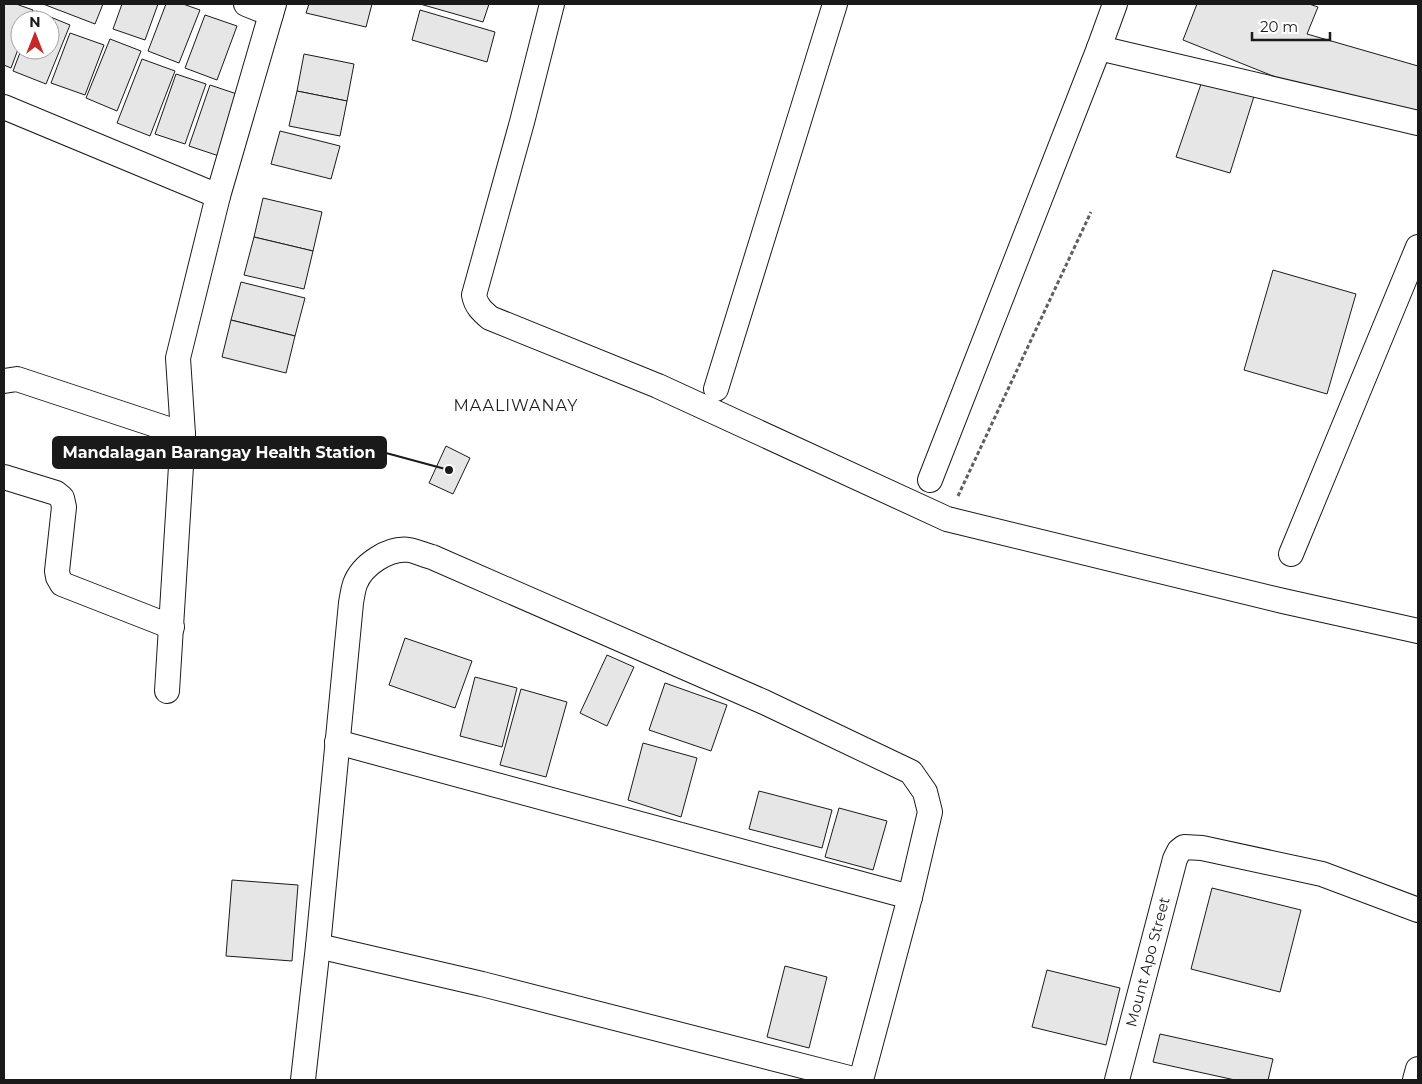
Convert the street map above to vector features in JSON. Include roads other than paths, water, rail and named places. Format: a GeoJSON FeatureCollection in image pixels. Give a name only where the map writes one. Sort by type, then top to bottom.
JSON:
{"type":"FeatureCollection","features":[{"type":"Feature","properties":{"kind":"street"},"geometry":{"type":"LineString","coordinates":[[167,691],[184,434],[178,358],[218,196],[273,9],[246,4]]}},
{"type":"Feature","properties":{"kind":"street"},"geometry":{"type":"LineString","coordinates":[[552,4],[522,122],[474,295],[479,309],[490,318],[658,386],[947,519],[1418,632]]}},
{"type":"Feature","properties":{"kind":"street"},"geometry":{"type":"LineString","coordinates":[[716,389],[835,4]]}},
{"type":"Feature","properties":{"kind":"street"},"geometry":{"type":"LineString","coordinates":[[930,480],[1115,4]]}},
{"type":"Feature","properties":{"kind":"street"},"geometry":{"type":"LineString","coordinates":[[1099,48],[1418,123]]}},
{"type":"Feature","properties":{"kind":"street"},"geometry":{"type":"LineString","coordinates":[[4,107],[218,196]]}},
{"type":"Feature","properties":{"kind":"street"},"geometry":{"type":"LineString","coordinates":[[1292,554],[1418,247]]}},
{"type":"Feature","properties":{"kind":"street"},"geometry":{"type":"LineString","coordinates":[[4,381],[17,380],[184,434]]}},
{"type":"Feature","properties":{"kind":"street"},"geometry":{"type":"LineString","coordinates":[[4,477],[56,492],[62,498],[64,507],[57,571],[62,584],[172,627]]}},
{"type":"Feature","properties":{"kind":"street"},"geometry":{"type":"LineString","coordinates":[[303,1080],[318,946],[351,603],[355,582],[374,560],[389,552],[410,550],[432,557],[764,702],[911,772],[925,792],[930,812],[910,897],[861,1080]]}},
{"type":"Feature","properties":{"kind":"street"},"geometry":{"type":"LineString","coordinates":[[337,742],[910,897]]}},
{"type":"Feature","properties":{"kind":"street","name":"Mount Apo Street"},"geometry":{"type":"LineString","coordinates":[[1117,1080],[1175,858],[1184,847],[1202,848],[1322,874],[1418,910]]}},
{"type":"Feature","properties":{"kind":"street"},"geometry":{"type":"LineString","coordinates":[[318,946],[482,984],[857,1080]]}},
{"type":"Feature","properties":{"kind":"street"},"geometry":{"type":"LineString","coordinates":[[1415,1080],[1418,1069]]}},
{"type":"Feature","properties":{"kind":"place","name":"Mandalagan Barangay Health Station"},"geometry":{"type":"Point","coordinates":[449,470]}},
{"type":"Feature","properties":{"kind":"district","name":"MAALIWANAY"},"geometry":{"type":"Point","coordinates":[516,405]}}]}
